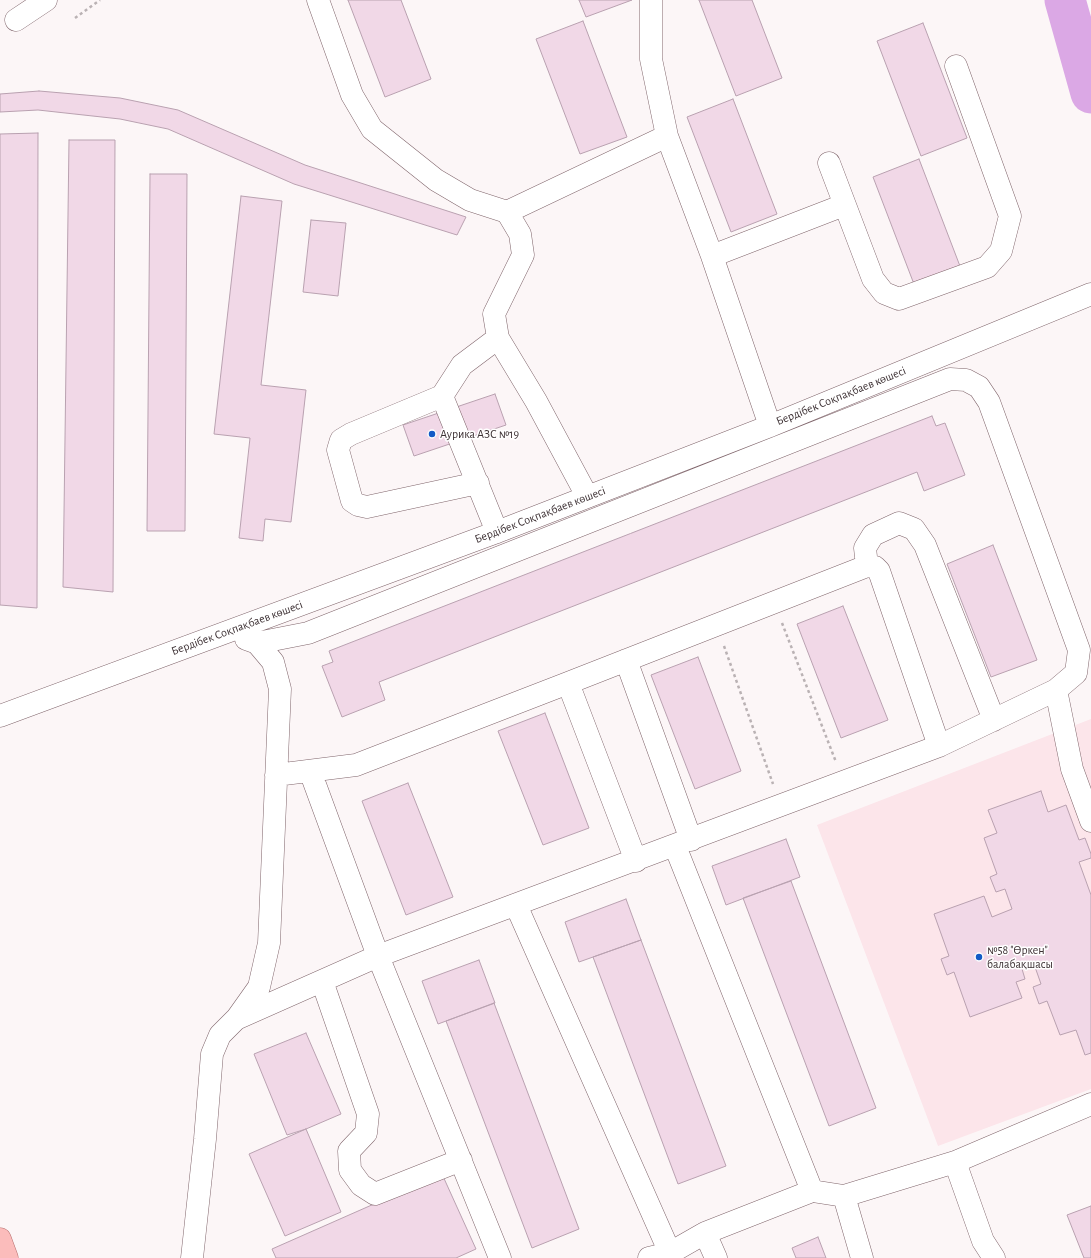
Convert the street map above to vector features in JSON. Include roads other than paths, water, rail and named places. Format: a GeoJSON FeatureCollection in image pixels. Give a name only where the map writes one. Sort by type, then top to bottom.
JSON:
{"type":"FeatureCollection","features":[{"type":"Feature","properties":{"kind":"main road"},"geometry":{"type":"LineString","coordinates":[[0,1239],[6,1258]]}},
{"type":"Feature","properties":{"kind":"street"},"geometry":{"type":"LineString","coordinates":[[16,20],[46,0]]}},
{"type":"Feature","properties":{"kind":"street"},"geometry":{"type":"LineString","coordinates":[[318,0],[352,95],[372,129],[436,180],[470,200],[507,212],[520,234],[523,255],[494,314],[498,338],[536,401],[587,496]]}},
{"type":"Feature","properties":{"kind":"street"},"geometry":{"type":"LineString","coordinates":[[651,0],[651,59],[667,136],[712,256],[770,426]]}},
{"type":"Feature","properties":{"kind":"street"},"geometry":{"type":"LineString","coordinates":[[829,163],[873,280],[884,293],[899,299],[987,267],[1001,251],[1010,216],[956,66]]}},
{"type":"Feature","properties":{"kind":"street"},"geometry":{"type":"LineString","coordinates":[[507,212],[667,136]]}},
{"type":"Feature","properties":{"kind":"street"},"geometry":{"type":"LineString","coordinates":[[712,256],[844,206]]}},
{"type":"Feature","properties":{"kind":"street","name":"Бердібек Соқпақбаев көшесі"},"geometry":{"type":"LineString","coordinates":[[0,716],[497,532],[770,426],[1083,297]]}},
{"type":"Feature","properties":{"kind":"street"},"geometry":{"type":"LineString","coordinates":[[478,483],[367,507],[358,505],[352,501],[338,450],[341,440],[351,434],[442,396],[462,365],[498,338]]}},
{"type":"Feature","properties":{"kind":"street"},"geometry":{"type":"LineString","coordinates":[[236,1019],[378,956],[636,861],[939,746],[1056,690],[1076,673],[1079,650],[989,402],[979,387],[966,380],[950,378],[308,632],[257,643]]}},
{"type":"Feature","properties":{"kind":"street"},"geometry":{"type":"LineString","coordinates":[[442,396],[497,532]]}},
{"type":"Feature","properties":{"kind":"street"},"geometry":{"type":"LineString","coordinates":[[867,566],[865,548],[872,535],[899,523],[914,528],[925,545],[994,720]]}},
{"type":"Feature","properties":{"kind":"street"},"geometry":{"type":"LineString","coordinates":[[276,775],[356,764],[867,566],[875,566],[879,571],[939,746]]}},
{"type":"Feature","properties":{"kind":"street"},"geometry":{"type":"LineString","coordinates":[[192,1258],[205,1139],[212,1054],[220,1034],[236,1019],[259,987],[269,943],[280,688],[273,662],[257,643],[229,631]]}},
{"type":"Feature","properties":{"kind":"street"},"geometry":{"type":"LineString","coordinates":[[626,660],[683,843],[812,1191]]}},
{"type":"Feature","properties":{"kind":"street"},"geometry":{"type":"LineString","coordinates":[[568,683],[636,861]]}},
{"type":"Feature","properties":{"kind":"street"},"geometry":{"type":"LineString","coordinates":[[1056,690],[1072,769],[1091,821]]}},
{"type":"Feature","properties":{"kind":"street"},"geometry":{"type":"LineString","coordinates":[[310,771],[378,956],[500,1258]]}},
{"type":"Feature","properties":{"kind":"street"},"geometry":{"type":"LineString","coordinates":[[516,905],[670,1252]]}},
{"type":"Feature","properties":{"kind":"street"},"geometry":{"type":"LineString","coordinates":[[322,981],[368,1114],[366,1133],[349,1150],[350,1170],[361,1185],[375,1194],[461,1160]]}},
{"type":"Feature","properties":{"kind":"street"},"geometry":{"type":"LineString","coordinates":[[649,1258],[670,1252],[706,1233],[812,1191],[844,1196],[955,1162],[1091,1104]]}},
{"type":"Feature","properties":{"kind":"street"},"geometry":{"type":"LineString","coordinates":[[955,1162],[983,1240],[994,1258]]}},
{"type":"Feature","properties":{"kind":"street"},"geometry":{"type":"LineString","coordinates":[[844,1196],[862,1258]]}},
{"type":"Feature","properties":{"kind":"street"},"geometry":{"type":"LineString","coordinates":[[706,1233],[716,1258]]}},
{"type":"Feature","properties":{"kind":"waterway"},"geometry":{"type":"LineString","coordinates":[[1065,0],[1091,93]]}},
{"type":"Feature","properties":{"kind":"place","name":"Аурика АЗС №19"},"geometry":{"type":"Point","coordinates":[432,434]}},
{"type":"Feature","properties":{"kind":"place","name":"№58 \"Өркен\" балабақшасы"},"geometry":{"type":"Point","coordinates":[979,957]}}]}
